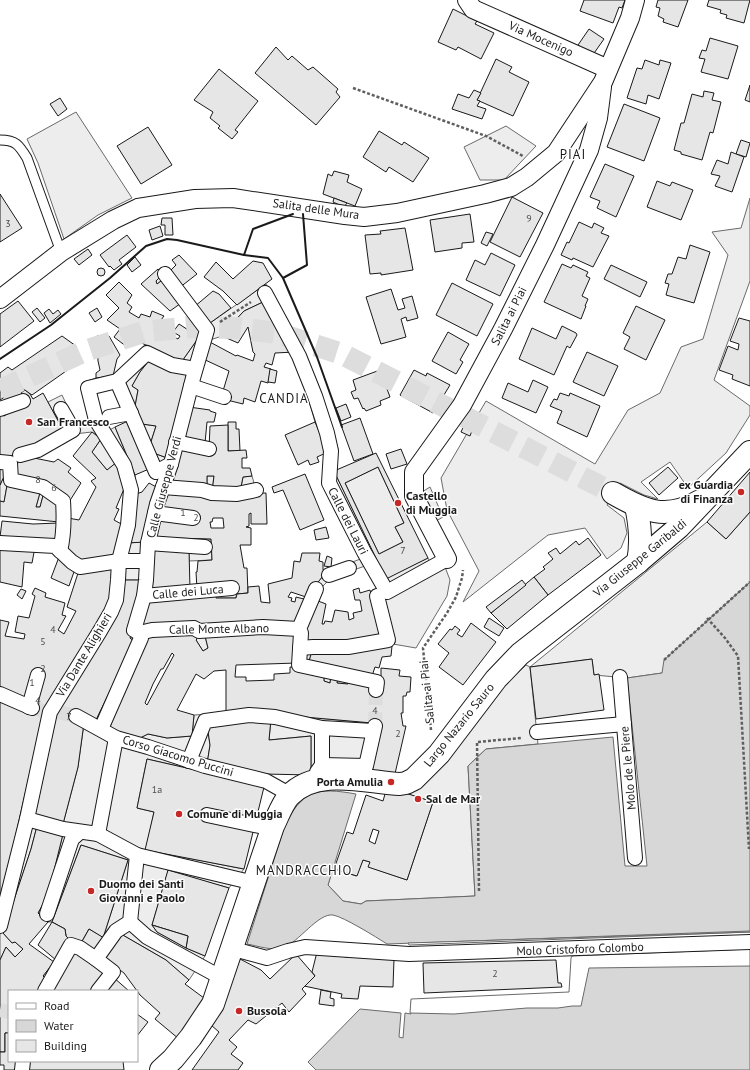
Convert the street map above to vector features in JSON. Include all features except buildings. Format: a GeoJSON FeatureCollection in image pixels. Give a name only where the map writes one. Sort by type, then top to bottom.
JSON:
{"type":"FeatureCollection","features":[{"type":"Feature","properties":{"kind":"main road","name":"Via Giuseppe Garibaldi"},"geometry":{"type":"LineString","coordinates":[[520,654],[638,562],[680,527],[750,452]]}},
{"type":"Feature","properties":{"kind":"main road"},"geometry":{"type":"LineString","coordinates":[[613,493],[636,506],[652,511],[671,512],[687,509],[706,498]]}},
{"type":"Feature","properties":{"kind":"main road"},"geometry":{"type":"LineString","coordinates":[[636,506],[640,535],[638,562]]}},
{"type":"Feature","properties":{"kind":"main road","name":"Largo Nazario Sauro"},"geometry":{"type":"LineString","coordinates":[[161,1070],[173,1059],[205,1018],[213,1004],[222,978],[239,943],[273,826],[280,810],[289,796],[304,786],[319,779],[328,778],[406,783],[414,779],[439,754],[496,679],[520,654]]}},
{"type":"Feature","properties":{"kind":"street"},"geometry":{"type":"LineString","coordinates":[[606,75],[630,18],[635,0]]}},
{"type":"Feature","properties":{"kind":"street","name":"Via Mocenigo"},"geometry":{"type":"LineString","coordinates":[[467,3],[606,75]]}},
{"type":"Feature","properties":{"kind":"street","name":"Salita delle Mura"},"geometry":{"type":"LineString","coordinates":[[0,299],[61,252],[113,220],[138,208],[195,200],[232,198],[364,217],[397,213],[485,194],[511,186],[527,177],[556,153],[606,75]]}},
{"type":"Feature","properties":{"kind":"street","name":"Salita ai Piai"},"geometry":{"type":"LineString","coordinates":[[447,559],[414,496],[414,472],[462,405],[503,329],[545,245],[589,150],[598,118],[606,75]]}},
{"type":"Feature","properties":{"kind":"street"},"geometry":{"type":"LineString","coordinates":[[165,274],[207,330]]}},
{"type":"Feature","properties":{"kind":"street","name":"Calle dei Lauri"},"geometry":{"type":"LineString","coordinates":[[265,293],[299,356],[315,396],[331,451],[329,482],[360,564],[387,592],[447,559]]}},
{"type":"Feature","properties":{"kind":"street","name":"Calle Giuseppe Verdi"},"geometry":{"type":"LineString","coordinates":[[101,728],[140,638],[139,633],[134,630],[144,596],[148,543],[155,513],[171,464],[190,386],[207,330]]}},
{"type":"Feature","properties":{"kind":"street"},"geometry":{"type":"LineString","coordinates":[[171,464],[156,472],[117,381],[147,353],[172,364],[195,369]]}},
{"type":"Feature","properties":{"kind":"street","name":"Via Dante Alighieri"},"geometry":{"type":"LineString","coordinates":[[0,926],[27,819],[42,710],[111,612],[116,600],[119,562],[128,525],[131,490],[124,465],[96,420],[88,388],[117,381]]}},
{"type":"Feature","properties":{"kind":"street"},"geometry":{"type":"LineString","coordinates":[[190,386],[224,397]]}},
{"type":"Feature","properties":{"kind":"street"},"geometry":{"type":"LineString","coordinates":[[0,409],[23,401]]}},
{"type":"Feature","properties":{"kind":"street"},"geometry":{"type":"LineString","coordinates":[[60,550],[62,544],[64,511],[63,501],[43,487],[12,480],[12,459],[38,450],[73,430],[61,409]]}},
{"type":"Feature","properties":{"kind":"street"},"geometry":{"type":"LineString","coordinates":[[109,417],[130,413]]}},
{"type":"Feature","properties":{"kind":"street"},"geometry":{"type":"LineString","coordinates":[[176,442],[209,449]]}},
{"type":"Feature","properties":{"kind":"street"},"geometry":{"type":"LineString","coordinates":[[163,487],[202,490],[212,493],[237,494],[256,490]]}},
{"type":"Feature","properties":{"kind":"street"},"geometry":{"type":"LineString","coordinates":[[155,513],[193,518]]}},
{"type":"Feature","properties":{"kind":"street"},"geometry":{"type":"LineString","coordinates":[[0,543],[55,546],[72,562],[80,567],[119,562],[147,561]]}},
{"type":"Feature","properties":{"kind":"street"},"geometry":{"type":"LineString","coordinates":[[148,543],[205,547]]}},
{"type":"Feature","properties":{"kind":"street"},"geometry":{"type":"LineString","coordinates":[[330,575],[360,564]]}},
{"type":"Feature","properties":{"kind":"street","name":"Calle dei Luca"},"geometry":{"type":"LineString","coordinates":[[144,596],[232,588]]}},
{"type":"Feature","properties":{"kind":"street"},"geometry":{"type":"LineString","coordinates":[[316,589],[299,629],[301,633],[299,665],[376,682],[376,690]]}},
{"type":"Feature","properties":{"kind":"street"},"geometry":{"type":"LineString","coordinates":[[300,648],[348,647],[388,640],[377,596]]}},
{"type":"Feature","properties":{"kind":"street","name":"Calle Monte Albano"},"geometry":{"type":"LineString","coordinates":[[139,633],[152,630],[194,628],[199,631],[264,627],[299,629]]}},
{"type":"Feature","properties":{"kind":"street"},"geometry":{"type":"LineString","coordinates":[[0,694],[42,710],[38,675]]}},
{"type":"Feature","properties":{"kind":"street","name":"Molo de le Piere"},"geometry":{"type":"LineString","coordinates":[[620,677],[635,858]]}},
{"type":"Feature","properties":{"kind":"street"},"geometry":{"type":"LineString","coordinates":[[190,761],[205,721],[249,715],[275,717],[316,727],[374,728],[366,766],[318,770],[316,727]]}},
{"type":"Feature","properties":{"kind":"street","name":"Corso Giacomo Puccini"},"geometry":{"type":"LineString","coordinates":[[76,716],[101,728],[116,738],[205,766],[266,781],[282,790]]}},
{"type":"Feature","properties":{"kind":"street"},"geometry":{"type":"LineString","coordinates":[[531,734],[624,724]]}},
{"type":"Feature","properties":{"kind":"street"},"geometry":{"type":"LineString","coordinates":[[98,834],[116,738]]}},
{"type":"Feature","properties":{"kind":"street"},"geometry":{"type":"LineString","coordinates":[[207,815],[264,827]]}},
{"type":"Feature","properties":{"kind":"street"},"geometry":{"type":"LineString","coordinates":[[27,819],[72,834],[98,834],[137,855],[246,881]]}},
{"type":"Feature","properties":{"kind":"street"},"geometry":{"type":"LineString","coordinates":[[47,914],[72,834]]}},
{"type":"Feature","properties":{"kind":"street"},"geometry":{"type":"LineString","coordinates":[[130,922],[137,855]]}},
{"type":"Feature","properties":{"kind":"street"},"geometry":{"type":"LineString","coordinates":[[96,959],[116,930],[130,922]]}},
{"type":"Feature","properties":{"kind":"street"},"geometry":{"type":"LineString","coordinates":[[130,922],[147,937],[222,978]]}},
{"type":"Feature","properties":{"kind":"street","name":"Molo Cristoforo Colombo"},"geometry":{"type":"LineString","coordinates":[[239,943],[267,958],[305,947],[409,954],[750,942]]}},
{"type":"Feature","properties":{"kind":"street"},"geometry":{"type":"LineString","coordinates":[[46,990],[71,945],[80,948],[113,972],[99,990]]}},
{"type":"Feature","properties":{"kind":"lane"},"geometry":{"type":"LineString","coordinates":[[0,140],[8,140],[20,146],[27,158],[61,252]]}},
{"type":"Feature","properties":{"kind":"path"},"geometry":{"type":"LineString","coordinates":[[353,88],[486,136],[543,165]]}},
{"type":"Feature","properties":{"kind":"path"},"geometry":{"type":"LineString","coordinates":[[207,330],[265,293]]}},
{"type":"Feature","properties":{"kind":"path","name":"Salita ai Piai"},"geometry":{"type":"LineString","coordinates":[[432,736],[423,648],[447,613],[456,596],[464,566]]}},
{"type":"Feature","properties":{"kind":"path"},"geometry":{"type":"LineString","coordinates":[[664,660],[750,582]]}},
{"type":"Feature","properties":{"kind":"path"},"geometry":{"type":"LineString","coordinates":[[708,618],[738,656],[749,849]]}},
{"type":"Feature","properties":{"kind":"path"},"geometry":{"type":"LineString","coordinates":[[479,891],[477,742],[531,734]]}},
{"type":"Feature","properties":{"kind":"shaded area"},"geometry":{"type":"Polygon","coordinates":[[[76,112],[132,198],[98,215],[64,239],[38,163],[27,139],[76,112]]]}},
{"type":"Feature","properties":{"kind":"shaded area"},"geometry":{"type":"Polygon","coordinates":[[[506,126],[536,146],[504,180],[480,180],[464,147],[506,126]]]}},
{"type":"Feature","properties":{"kind":"shaded area"},"geometry":{"type":"Polygon","coordinates":[[[750,198],[750,281],[714,380],[750,406],[750,415],[726,453],[688,488],[670,462],[641,482],[658,499],[644,495],[620,483],[607,505],[624,518],[627,533],[621,548],[607,559],[585,528],[548,535],[463,602],[479,571],[447,510],[441,478],[486,401],[595,464],[628,410],[660,393],[681,347],[703,339],[728,255],[712,232],[741,228],[750,198]]]}},
{"type":"Feature","properties":{"kind":"shaded area"},"geometry":{"type":"Polygon","coordinates":[[[168,273],[194,307],[210,323],[266,284],[302,351],[329,417],[338,449],[334,471],[386,578],[428,558],[435,572],[445,567],[450,580],[447,596],[416,648],[393,644],[384,600],[365,566],[331,578],[319,590],[303,624],[303,643],[305,646],[313,647],[308,665],[337,672],[381,679],[381,691],[374,690],[375,685],[349,679],[348,684],[337,683],[338,677],[331,676],[330,683],[324,681],[324,673],[296,667],[300,640],[298,639],[299,632],[269,630],[233,631],[205,636],[208,648],[203,651],[192,631],[158,631],[148,634],[125,683],[109,730],[136,738],[140,738],[148,734],[167,738],[192,736],[194,715],[247,712],[372,723],[378,729],[372,773],[332,772],[311,775],[311,736],[269,740],[271,719],[250,718],[207,725],[210,745],[207,764],[269,774],[264,787],[147,759],[137,808],[154,812],[146,850],[244,869],[229,888],[168,871],[152,925],[157,932],[186,948],[205,956],[189,980],[166,960],[121,934],[103,958],[118,969],[103,990],[95,990],[106,973],[76,949],[49,990],[44,990],[48,981],[43,976],[70,940],[95,954],[104,939],[103,938],[128,860],[81,845],[52,922],[48,922],[38,913],[48,895],[63,834],[37,826],[31,849],[3,933],[12,943],[15,942],[23,949],[15,957],[6,947],[0,960],[0,904],[10,867],[45,710],[57,687],[92,638],[111,602],[114,566],[75,569],[51,549],[0,546],[0,541],[60,541],[59,501],[44,492],[40,507],[36,507],[41,489],[8,480],[4,502],[0,501],[0,485],[7,470],[0,466],[0,458],[5,459],[17,452],[19,454],[62,429],[48,402],[62,395],[75,423],[90,419],[82,383],[96,378],[113,376],[146,345],[180,364],[203,330],[184,301],[165,278],[157,284],[156,281],[162,275],[168,273]],[[263,302],[244,311],[222,336],[207,341],[193,387],[183,438],[209,443],[209,449],[213,450],[212,453],[179,448],[171,485],[207,487],[207,476],[214,476],[212,492],[236,493],[240,492],[243,477],[252,476],[257,493],[212,495],[197,492],[168,490],[161,511],[178,514],[194,514],[193,521],[158,517],[153,539],[170,541],[171,538],[211,539],[212,560],[189,561],[189,550],[153,545],[150,565],[148,592],[237,584],[236,598],[216,598],[215,592],[144,599],[140,627],[168,627],[198,623],[199,627],[263,624],[283,627],[298,626],[315,586],[326,572],[363,558],[324,485],[328,452],[315,422],[295,352],[263,302]],[[151,358],[140,372],[132,386],[138,390],[134,412],[135,423],[156,426],[148,451],[170,459],[188,370],[171,368],[151,358]],[[114,388],[95,393],[108,431],[115,427],[135,475],[136,494],[126,543],[145,542],[153,504],[164,474],[150,476],[149,469],[114,388]],[[92,432],[74,434],[42,454],[29,457],[19,456],[15,479],[45,484],[69,502],[64,545],[69,555],[77,562],[85,565],[115,556],[125,526],[126,484],[117,462],[107,470],[92,452],[101,439],[92,432]],[[122,580],[121,600],[109,628],[97,643],[57,712],[35,815],[63,824],[78,767],[84,723],[75,719],[78,713],[95,722],[135,642],[130,638],[141,600],[143,580],[122,580]]]}},
{"type":"Feature","properties":{"kind":"shaded area"},"geometry":{"type":"Polygon","coordinates":[[[378,467],[404,523],[395,527],[403,542],[379,554],[345,483],[378,467]]]}},
{"type":"Feature","properties":{"kind":"shaded area"},"geometry":{"type":"Polygon","coordinates":[[[430,487],[443,517],[436,521],[422,492],[430,487]]]}},
{"type":"Feature","properties":{"kind":"shaded area"},"geometry":{"type":"Polygon","coordinates":[[[750,512],[750,582],[707,621],[662,673],[627,678],[594,675],[592,659],[530,667],[707,522],[726,539],[750,512]]]}},
{"type":"Feature","properties":{"kind":"shaded area"},"geometry":{"type":"Polygon","coordinates":[[[526,665],[530,667],[538,744],[486,749],[468,766],[475,896],[366,901],[361,904],[343,901],[328,885],[333,868],[356,876],[363,860],[370,862],[369,867],[407,880],[433,802],[392,789],[526,665]]]}},
{"type":"Feature","properties":{"kind":"water"},"geometry":{"type":"Polygon","coordinates":[[[750,582],[750,931],[387,944],[352,923],[333,915],[321,918],[289,945],[283,948],[270,949],[247,944],[284,828],[290,815],[304,799],[312,794],[321,792],[331,791],[356,794],[328,885],[343,901],[361,904],[366,901],[475,896],[468,766],[486,749],[613,737],[625,866],[647,866],[627,678],[662,673],[664,660],[750,582]]]}},
{"type":"Feature","properties":{"kind":"water"},"geometry":{"type":"Polygon","coordinates":[[[750,951],[750,1070],[316,1070],[308,1062],[360,1009],[401,1013],[399,1037],[403,1038],[405,1013],[411,1014],[411,1001],[571,994],[573,958],[750,951]]]}},
{"type":"Feature","properties":{"kind":"pier"},"geometry":{"type":"Polygon","coordinates":[[[750,932],[409,945],[408,943],[750,932]]]}},
{"type":"Feature","properties":{"kind":"pier"},"geometry":{"type":"Polygon","coordinates":[[[750,949],[750,966],[589,968],[581,1006],[527,1008],[454,1014],[410,1013],[411,999],[569,992],[572,956],[750,949]]]}},
{"type":"Feature","properties":{"kind":"tunnel"},"geometry":{"type":"LineString","coordinates":[[0,390],[85,351],[143,332],[190,327],[236,328],[277,333],[342,354],[613,493]]}},
{"type":"Feature","properties":{"kind":"tunnel"},"geometry":{"type":"LineString","coordinates":[[375,726],[376,690]]}},
{"type":"Feature","properties":{"kind":"tunnel"},"geometry":{"type":"LineString","coordinates":[[32,708],[44,711]]}},
{"type":"Feature","properties":{"kind":"tunnel"},"geometry":{"type":"LineString","coordinates":[[57,712],[76,716]]}},
{"type":"Feature","properties":{"kind":"tunnel"},"geometry":{"type":"LineString","coordinates":[[0,1010],[8,1012]]}},
{"type":"Feature","properties":{"kind":"wall"},"geometry":{"type":"LineString","coordinates":[[0,359],[51,325],[110,278],[146,246],[167,239],[244,255],[253,229],[293,214]]}},
{"type":"Feature","properties":{"kind":"wall"},"geometry":{"type":"LineString","coordinates":[[303,214],[307,265],[283,278],[317,357],[342,427]]}},
{"type":"Feature","properties":{"kind":"wall"},"geometry":{"type":"LineString","coordinates":[[244,255],[268,258],[283,278]]}},
{"type":"Feature","properties":{"kind":"place","name":"San Francesco"},"geometry":{"type":"Point","coordinates":[29,422]}},
{"type":"Feature","properties":{"kind":"place","name":"ex Guardia di Finanza"},"geometry":{"type":"Point","coordinates":[741,492]}},
{"type":"Feature","properties":{"kind":"place","name":"Castello di Muggia"},"geometry":{"type":"Point","coordinates":[398,503]}},
{"type":"Feature","properties":{"kind":"place","name":"Porta Amulia"},"geometry":{"type":"Point","coordinates":[391,782]}},
{"type":"Feature","properties":{"kind":"place","name":"Sal de Mar"},"geometry":{"type":"Point","coordinates":[418,799]}},
{"type":"Feature","properties":{"kind":"place","name":"Comune di Muggia"},"geometry":{"type":"Point","coordinates":[179,814]}},
{"type":"Feature","properties":{"kind":"place","name":"Duomo dei Santi Giovanni e Paolo"},"geometry":{"type":"Point","coordinates":[91,891]}},
{"type":"Feature","properties":{"kind":"place","name":"Bussola"},"geometry":{"type":"Point","coordinates":[239,1011]}},
{"type":"Feature","properties":{"kind":"district","name":"PIAI"},"geometry":{"type":"Point","coordinates":[573,154]}},
{"type":"Feature","properties":{"kind":"district","name":"CANDIA"},"geometry":{"type":"Point","coordinates":[284,398]}},
{"type":"Feature","properties":{"kind":"district","name":"MANDRACCHIO"},"geometry":{"type":"Point","coordinates":[304,870]}}]}
